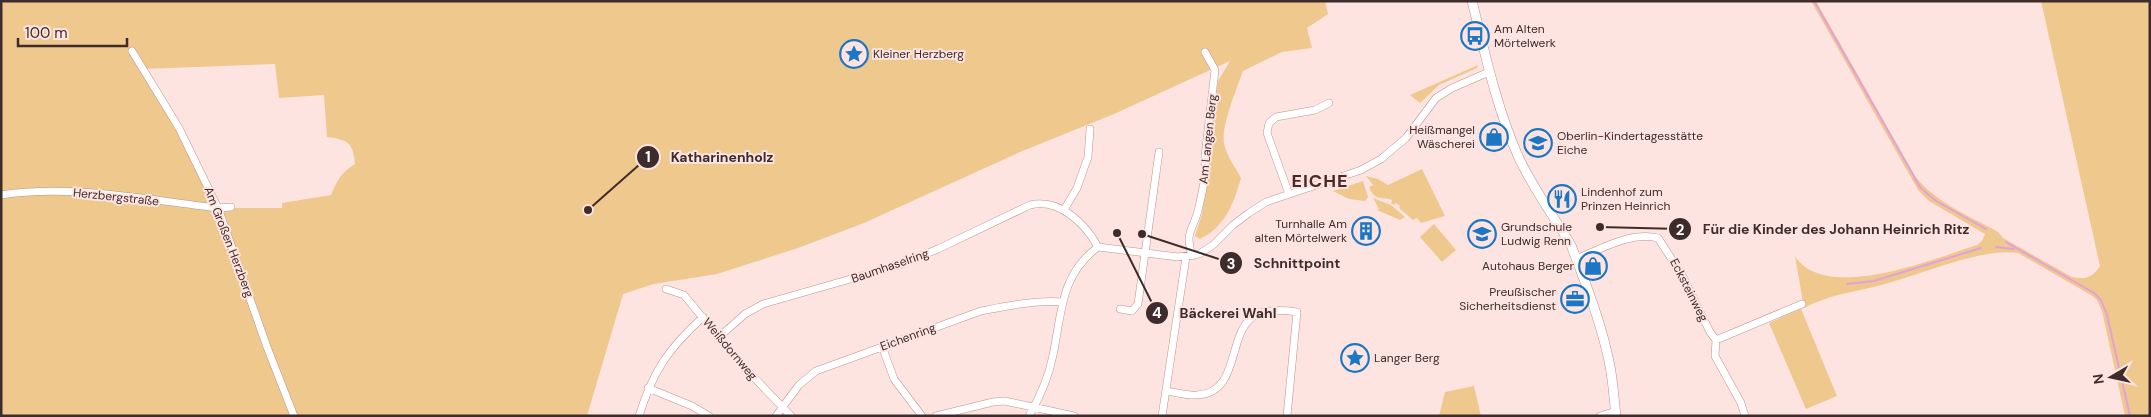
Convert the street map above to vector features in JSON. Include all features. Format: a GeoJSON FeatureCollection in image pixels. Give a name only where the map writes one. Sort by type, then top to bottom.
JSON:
{"type":"FeatureCollection","features":[{"type":"Feature","properties":{"kind":"street"},"geometry":{"type":"LineString","coordinates":[[1472,1],[1489,72],[1519,158],[1571,245],[1603,340],[1610,366],[1616,413],[1600,416]]}},
{"type":"Feature","properties":{"kind":"street","name":"Am Großen Herzberg"},"geometry":{"type":"LineString","coordinates":[[132,50],[179,128],[218,208],[276,372],[294,416]]}},
{"type":"Feature","properties":{"kind":"street","name":"Am Langen Berg"},"geometry":{"type":"LineString","coordinates":[[1162,416],[1189,256],[1189,230],[1197,213],[1206,168],[1215,70],[1205,52]]}},
{"type":"Feature","properties":{"kind":"street"},"geometry":{"type":"LineString","coordinates":[[1029,416],[1047,377],[1067,286],[1088,255],[1098,248],[1189,256],[1213,245],[1248,212],[1266,202],[1361,170],[1381,159],[1406,138],[1436,98],[1452,88],[1489,72]]}},
{"type":"Feature","properties":{"kind":"street"},"geometry":{"type":"LineString","coordinates":[[1289,194],[1267,133],[1269,123],[1276,117],[1315,110],[1329,103]]}},
{"type":"Feature","properties":{"kind":"street"},"geometry":{"type":"LineString","coordinates":[[1064,210],[1077,188],[1088,158],[1090,129]]}},
{"type":"Feature","properties":{"kind":"street"},"geometry":{"type":"LineString","coordinates":[[1120,309],[1132,310],[1138,304],[1159,152]]}},
{"type":"Feature","properties":{"kind":"street","name":"Herzbergstraße"},"geometry":{"type":"LineString","coordinates":[[1,195],[34,191],[65,191],[218,208],[231,207]]}},
{"type":"Feature","properties":{"kind":"street","name":"Baumhaselring"},"geometry":{"type":"LineString","coordinates":[[719,337],[745,314],[763,304],[904,262],[938,249],[1030,205],[1040,203],[1054,205],[1064,210],[1086,228],[1098,248]]}},
{"type":"Feature","properties":{"kind":"street","name":"Ecksteinweg"},"geometry":{"type":"LineString","coordinates":[[1576,259],[1632,237],[1646,235],[1658,238],[1682,275],[1710,332],[1716,340],[1715,356],[1741,403],[1745,416]]}},
{"type":"Feature","properties":{"kind":"street","name":"Weißdornweg"},"geometry":{"type":"LineString","coordinates":[[666,289],[684,296],[741,364],[791,416]]}},
{"type":"Feature","properties":{"kind":"street","name":"Eichenring"},"geometry":{"type":"LineString","coordinates":[[776,416],[799,385],[816,371],[981,311],[1051,301],[1062,302]]}},
{"type":"Feature","properties":{"kind":"street"},"geometry":{"type":"LineString","coordinates":[[1716,340],[1802,304]]}},
{"type":"Feature","properties":{"kind":"street"},"geometry":{"type":"LineString","coordinates":[[1166,391],[1197,395],[1219,386],[1225,378],[1243,329],[1249,320],[1257,314],[1267,312],[1283,310],[1297,312],[1287,416]]}},
{"type":"Feature","properties":{"kind":"street"},"geometry":{"type":"LineString","coordinates":[[639,416],[648,388],[658,368],[672,348],[703,317]]}},
{"type":"Feature","properties":{"kind":"street"},"geometry":{"type":"LineString","coordinates":[[882,346],[894,379],[922,416]]}},
{"type":"Feature","properties":{"kind":"street"},"geometry":{"type":"LineString","coordinates":[[648,388],[692,406],[710,416]]}},
{"type":"Feature","properties":{"kind":"street"},"geometry":{"type":"LineString","coordinates":[[936,416],[993,402],[1005,401],[1074,416]]}},
{"type":"Feature","properties":{"kind":"shaded area"},"geometry":{"type":"Polygon","coordinates":[[[1,1],[1325,1],[1328,14],[1307,28],[1312,48],[1282,52],[1243,71],[1230,107],[1224,136],[1227,152],[1241,178],[1232,205],[1222,221],[1209,234],[1200,239],[1195,236],[1202,214],[1210,162],[1218,81],[1230,61],[1114,114],[1020,152],[864,223],[798,248],[717,274],[654,284],[623,294],[587,416],[1,416],[1,1]],[[275,64],[143,69],[218,208],[282,208],[282,203],[331,195],[340,177],[355,164],[353,151],[348,143],[340,139],[327,137],[324,95],[279,98],[275,64]]]}},
{"type":"Feature","properties":{"kind":"shaded area"},"geometry":{"type":"Polygon","coordinates":[[[1811,1],[1816,1],[1915,176],[1923,185],[1943,201],[1998,232],[2003,238],[2072,277],[2081,278],[2088,277],[2100,266],[2041,1],[2150,1],[2150,416],[2125,416],[2102,311],[2097,300],[2018,253],[2003,252],[1969,258],[1896,281],[1832,297],[1804,308],[1795,256],[1810,270],[1830,276],[1855,277],[1909,267],[1935,259],[1977,245],[1982,241],[1985,234],[1929,201],[1918,190],[1811,1]]]}},
{"type":"Feature","properties":{"kind":"shaded area"},"geometry":{"type":"Polygon","coordinates":[[[1478,65],[1477,68],[1439,85],[1420,103],[1410,95],[1478,65]]]}},
{"type":"Feature","properties":{"kind":"shaded area"},"geometry":{"type":"Polygon","coordinates":[[[1422,169],[1445,216],[1421,223],[1417,218],[1413,220],[1396,203],[1394,205],[1391,203],[1392,200],[1376,197],[1369,187],[1373,185],[1366,176],[1378,179],[1388,185],[1422,169]]]}},
{"type":"Feature","properties":{"kind":"shaded area"},"geometry":{"type":"Polygon","coordinates":[[[1363,181],[1368,197],[1365,201],[1349,199],[1333,191],[1363,181]]]}},
{"type":"Feature","properties":{"kind":"shaded area"},"geometry":{"type":"Polygon","coordinates":[[[1373,198],[1391,205],[1405,217],[1400,220],[1377,210],[1379,209],[1373,198]]]}},
{"type":"Feature","properties":{"kind":"shaded area"},"geometry":{"type":"Polygon","coordinates":[[[1434,224],[1456,250],[1442,262],[1420,237],[1434,224]]]}},
{"type":"Feature","properties":{"kind":"shaded area"},"geometry":{"type":"Polygon","coordinates":[[[1801,309],[1837,396],[1806,409],[1769,323],[1801,309]]]}},
{"type":"Feature","properties":{"kind":"shaded area"},"geometry":{"type":"Polygon","coordinates":[[[1474,386],[1481,416],[1439,416],[1445,392],[1474,386]]]}},
{"type":"Feature","properties":{"kind":"waterway"},"geometry":{"type":"LineString","coordinates":[[1814,1],[1920,187],[1936,201],[1986,229]]}},
{"type":"Feature","properties":{"kind":"waterway"},"geometry":{"type":"LineString","coordinates":[[2006,242],[2094,293],[2101,300],[2107,315],[2130,416]]}},
{"type":"Feature","properties":{"kind":"waterway"},"geometry":{"type":"LineString","coordinates":[[1996,247],[2014,249]]}},
{"type":"Feature","properties":{"kind":"waterway"},"geometry":{"type":"LineString","coordinates":[[1847,284],[1874,281],[1981,248]]}},
{"type":"Feature","properties":{"kind":"place","name":"Am Alten Mörtelwerk"},"geometry":{"type":"Point","coordinates":[1475,36]}},
{"type":"Feature","properties":{"kind":"place","name":"Kleiner Herzberg"},"geometry":{"type":"Point","coordinates":[854,54]}},
{"type":"Feature","properties":{"kind":"place","name":"Heißmangel Wäscherei"},"geometry":{"type":"Point","coordinates":[1494,137]}},
{"type":"Feature","properties":{"kind":"place","name":"Oberlin-Kindertagesstätte Eiche"},"geometry":{"type":"Point","coordinates":[1538,143]}},
{"type":"Feature","properties":{"kind":"place","name":"Lindenhof zum Prinzen Heinrich"},"geometry":{"type":"Point","coordinates":[1562,199]}},
{"type":"Feature","properties":{"kind":"place","name":"Katharinenholz"},"geometry":{"type":"Point","coordinates":[588,210]}},
{"type":"Feature","properties":{"kind":"place","name":"Für die Kinder des Johann Heinrich Ritz"},"geometry":{"type":"Point","coordinates":[1600,227]}},
{"type":"Feature","properties":{"kind":"place","name":"Turnhalle Am alten Mörtelwerk"},"geometry":{"type":"Point","coordinates":[1366,231]}},
{"type":"Feature","properties":{"kind":"place","name":"Bäckerei Wahl"},"geometry":{"type":"Point","coordinates":[1117,233]}},
{"type":"Feature","properties":{"kind":"place","name":"Schnittpoint"},"geometry":{"type":"Point","coordinates":[1142,234]}},
{"type":"Feature","properties":{"kind":"place","name":"Grundschule Ludwig Renn"},"geometry":{"type":"Point","coordinates":[1482,234]}},
{"type":"Feature","properties":{"kind":"place","name":"Autohaus Berger"},"geometry":{"type":"Point","coordinates":[1593,266]}},
{"type":"Feature","properties":{"kind":"place","name":"Preußischer Sicherheitsdienst"},"geometry":{"type":"Point","coordinates":[1575,299]}},
{"type":"Feature","properties":{"kind":"place","name":"Langer Berg"},"geometry":{"type":"Point","coordinates":[1355,358]}},
{"type":"Feature","properties":{"kind":"district","name":"EICHE"},"geometry":{"type":"Point","coordinates":[1320,181]}}]}
